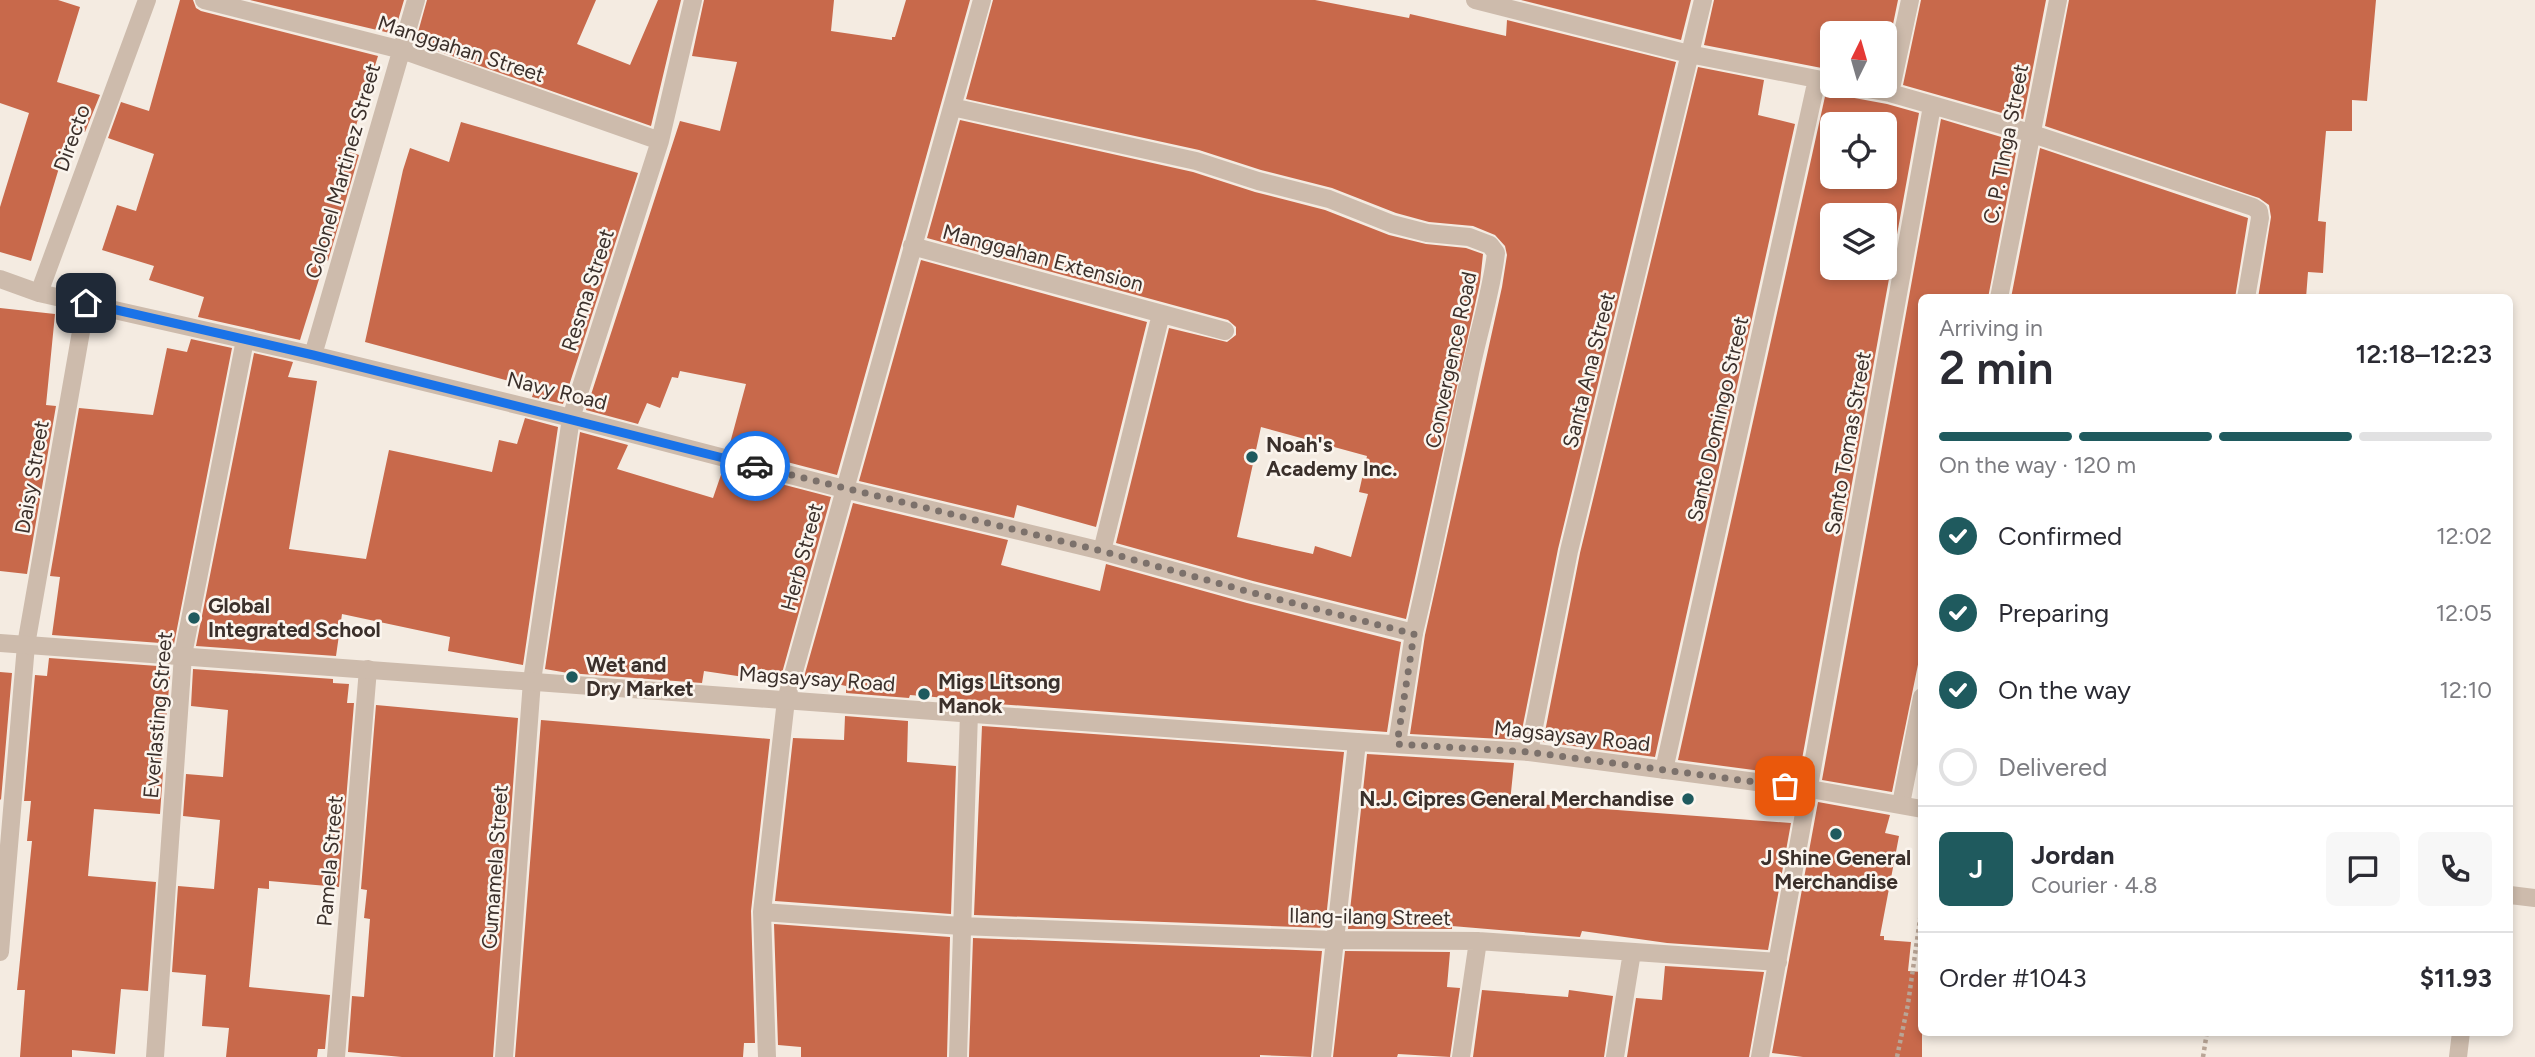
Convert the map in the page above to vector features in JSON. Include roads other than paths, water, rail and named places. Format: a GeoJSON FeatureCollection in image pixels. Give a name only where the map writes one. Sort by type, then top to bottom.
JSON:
{"type":"FeatureCollection","features":[{"type":"Feature","properties":{"kind":"street","name":"Directo"},"geometry":{"type":"LineString","coordinates":[[39,293],[148,0]]}},
{"type":"Feature","properties":{"kind":"street","name":"Manggahan Street"},"geometry":{"type":"LineString","coordinates":[[204,0],[402,50],[660,141]]}},
{"type":"Feature","properties":{"kind":"street","name":"Colonel Martinez Street"},"geometry":{"type":"LineString","coordinates":[[313,355],[416,0]]}},
{"type":"Feature","properties":{"kind":"street","name":"Resma Street"},"geometry":{"type":"LineString","coordinates":[[532,681],[571,418],[660,141],[693,0]]}},
{"type":"Feature","properties":{"kind":"street","name":"Herb Street"},"geometry":{"type":"LineString","coordinates":[[767,1057],[762,912],[786,700],[982,0]]}},
{"type":"Feature","properties":{"kind":"street"},"geometry":{"type":"LineString","coordinates":[[1475,0],[1689,54],[1820,80]]}},
{"type":"Feature","properties":{"kind":"street","name":"Santa Ana Street"},"geometry":{"type":"LineString","coordinates":[[1529,752],[1569,551],[1703,0]]}},
{"type":"Feature","properties":{"kind":"street"},"geometry":{"type":"LineString","coordinates":[[1897,60],[1910,0]]}},
{"type":"Feature","properties":{"kind":"street","name":"C. P. TInga Street"},"geometry":{"type":"LineString","coordinates":[[2000,294],[2058,0]]}},
{"type":"Feature","properties":{"kind":"street"},"geometry":{"type":"LineString","coordinates":[[1897,95],[2031,133],[2247,204],[2259,211],[2260,218],[2247,294]]}},
{"type":"Feature","properties":{"kind":"street","name":"Santo Domingo Street"},"geometry":{"type":"LineString","coordinates":[[1664,769],[1821,98]]}},
{"type":"Feature","properties":{"kind":"street","name":"Santo Tomas Street"},"geometry":{"type":"LineString","coordinates":[[1760,1057],[1932,106]]}},
{"type":"Feature","properties":{"kind":"street","name":"Convergence Road"},"geometry":{"type":"LineString","coordinates":[[951,107],[1196,161],[1258,181],[1329,198],[1392,224],[1427,233],[1469,237],[1490,245],[1496,253],[1494,271],[1414,634]]}},
{"type":"Feature","properties":{"kind":"street","name":"Manggahan Extension"},"geometry":{"type":"LineString","coordinates":[[912,246],[1225,331]]}},
{"type":"Feature","properties":{"kind":"street","name":"Navy Road"},"geometry":{"type":"LineString","coordinates":[[0,279],[39,293],[313,355],[1102,551]]}},
{"type":"Feature","properties":{"kind":"street","name":"Daisy Street"},"geometry":{"type":"LineString","coordinates":[[0,952],[26,645],[86,303]]}},
{"type":"Feature","properties":{"kind":"street","name":"Manggahan Extension"},"geometry":{"type":"LineString","coordinates":[[1102,551],[1161,314]]}},
{"type":"Feature","properties":{"kind":"street","name":"Everlasting Street"},"geometry":{"type":"LineString","coordinates":[[155,1057],[183,655],[245,340]]}},
{"type":"Feature","properties":{"kind":"street"},"geometry":{"type":"LineString","coordinates":[[1102,551],[1414,634],[1397,744]]}},
{"type":"Feature","properties":{"kind":"street","name":"Magsaysay Road"},"geometry":{"type":"LineString","coordinates":[[0,643],[1357,742],[1529,752],[1810,789],[1918,808]]}},
{"type":"Feature","properties":{"kind":"street","name":"Pamela Street"},"geometry":{"type":"LineString","coordinates":[[336,1057],[369,669]]}},
{"type":"Feature","properties":{"kind":"street","name":"Gumamela Street"},"geometry":{"type":"LineString","coordinates":[[504,1057],[532,681]]}},
{"type":"Feature","properties":{"kind":"street"},"geometry":{"type":"LineString","coordinates":[[958,1057],[969,713]]}},
{"type":"Feature","properties":{"kind":"street"},"geometry":{"type":"LineString","coordinates":[[1901,804],[1918,717]]}},
{"type":"Feature","properties":{"kind":"street"},"geometry":{"type":"LineString","coordinates":[[1322,1057],[1357,742]]}},
{"type":"Feature","properties":{"kind":"street"},"geometry":{"type":"LineString","coordinates":[[2513,895],[2535,898]]}},
{"type":"Feature","properties":{"kind":"street","name":"Ilang-ilang Street"},"geometry":{"type":"LineString","coordinates":[[762,912],[961,926],[1335,940],[1478,941],[1777,962]]}},
{"type":"Feature","properties":{"kind":"street"},"geometry":{"type":"LineString","coordinates":[[1461,1057],[1478,941]]}},
{"type":"Feature","properties":{"kind":"street"},"geometry":{"type":"LineString","coordinates":[[1615,1057],[1632,952]]}},
{"type":"Feature","properties":{"kind":"street"},"geometry":{"type":"LineString","coordinates":[[2458,1057],[2461,1036]]}},
{"type":"Feature","properties":{"kind":"place","name":"Noah's Academy Inc."},"geometry":{"type":"Point","coordinates":[1252,457]}},
{"type":"Feature","properties":{"kind":"place","name":"Global Integrated School"},"geometry":{"type":"Point","coordinates":[194,618]}},
{"type":"Feature","properties":{"kind":"place","name":"Wet and Dry Market"},"geometry":{"type":"Point","coordinates":[572,677]}},
{"type":"Feature","properties":{"kind":"place","name":"Migs Litsong Manok"},"geometry":{"type":"Point","coordinates":[924,694]}},
{"type":"Feature","properties":{"kind":"place","name":"N.J. Cipres General Merchandise"},"geometry":{"type":"Point","coordinates":[1688,799]}},
{"type":"Feature","properties":{"kind":"place","name":"J Shine General Merchandise"},"geometry":{"type":"Point","coordinates":[1836,834]}}]}
